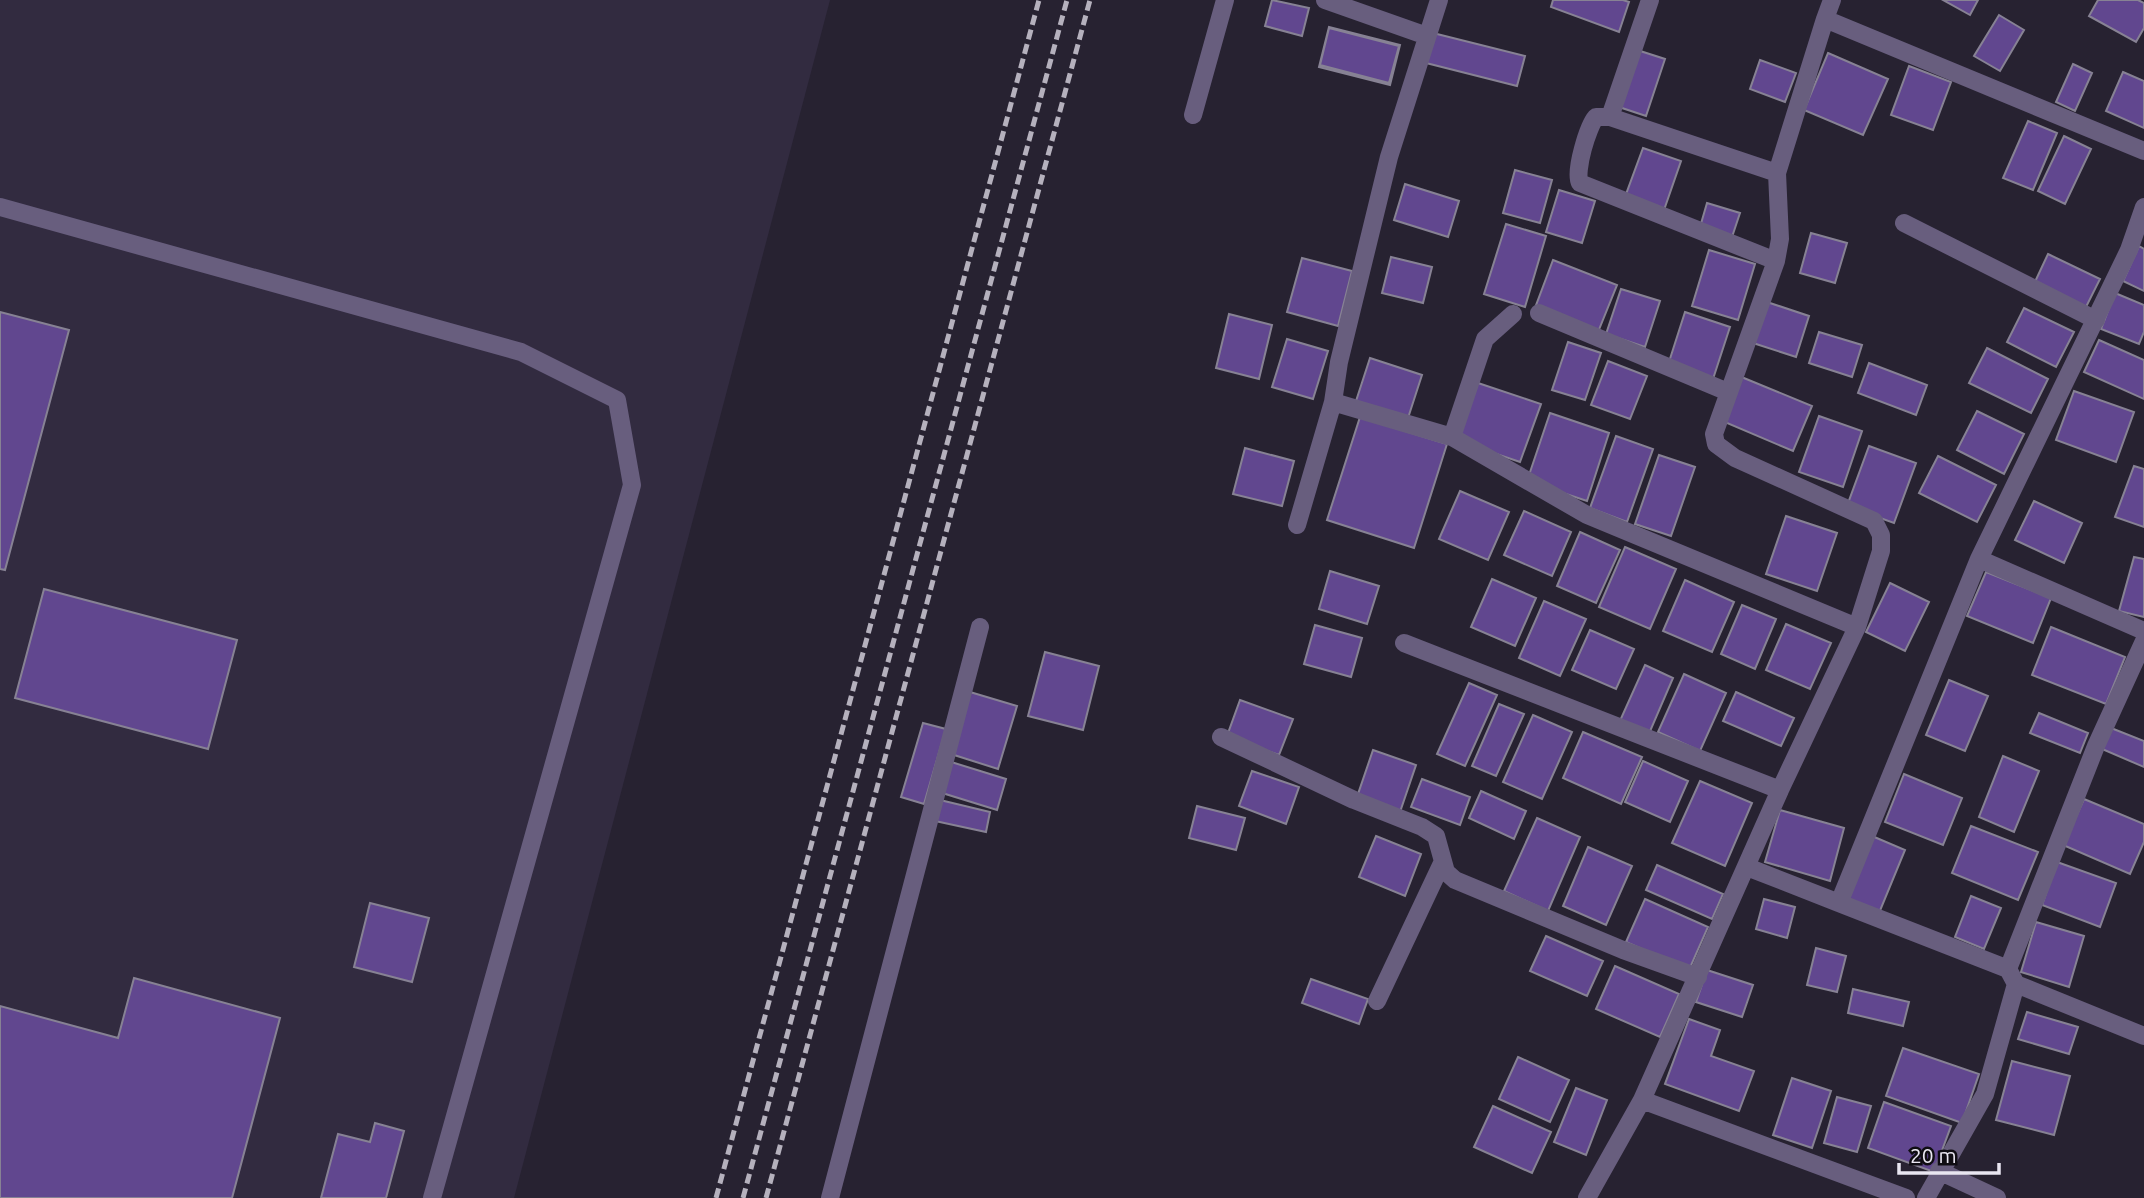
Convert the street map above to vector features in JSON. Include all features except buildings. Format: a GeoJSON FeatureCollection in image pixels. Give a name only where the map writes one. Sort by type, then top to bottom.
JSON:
{"type":"FeatureCollection","features":[{"type":"Feature","properties":{"kind":"street"},"geometry":{"type":"LineString","coordinates":[[1193,115],[1225,0]]}},
{"type":"Feature","properties":{"kind":"street"},"geometry":{"type":"LineString","coordinates":[[1325,0],[1427,36]]}},
{"type":"Feature","properties":{"kind":"street"},"geometry":{"type":"LineString","coordinates":[[1297,525],[1333,402],[1339,362],[1389,158],[1439,0]]}},
{"type":"Feature","properties":{"kind":"street"},"geometry":{"type":"LineString","coordinates":[[1609,117],[1650,0]]}},
{"type":"Feature","properties":{"kind":"street"},"geometry":{"type":"LineString","coordinates":[[1587,1198],[1642,1100],[1699,977],[1780,790],[1857,627],[1881,551],[1881,536],[1874,521],[1723,450],[1716,444],[1714,434],[1776,261],[1780,239],[1776,212],[1777,173],[1832,0]]}},
{"type":"Feature","properties":{"kind":"street"},"geometry":{"type":"LineString","coordinates":[[1825,19],[2144,152]]}},
{"type":"Feature","properties":{"kind":"street"},"geometry":{"type":"LineString","coordinates":[[1776,261],[1580,183],[1577,171],[1593,120],[1600,116],[1777,173]]}},
{"type":"Feature","properties":{"kind":"street"},"geometry":{"type":"LineString","coordinates":[[0,207],[521,352],[617,400],[632,485],[432,1198]]}},
{"type":"Feature","properties":{"kind":"street"},"geometry":{"type":"LineString","coordinates":[[1839,903],[1979,559],[2129,250],[2144,207]]}},
{"type":"Feature","properties":{"kind":"street"},"geometry":{"type":"LineString","coordinates":[[1904,223],[2096,320]]}},
{"type":"Feature","properties":{"kind":"street"},"geometry":{"type":"LineString","coordinates":[[1539,313],[1728,392]]}},
{"type":"Feature","properties":{"kind":"street"},"geometry":{"type":"LineString","coordinates":[[1452,437],[1485,339],[1513,314]]}},
{"type":"Feature","properties":{"kind":"street"},"geometry":{"type":"LineString","coordinates":[[1333,402],[1452,437],[1587,515],[1857,627]]}},
{"type":"Feature","properties":{"kind":"street"},"geometry":{"type":"LineString","coordinates":[[1979,559],[2144,631]]}},
{"type":"Feature","properties":{"kind":"street"},"geometry":{"type":"LineString","coordinates":[[830,1198],[979,627]]}},
{"type":"Feature","properties":{"kind":"street"},"geometry":{"type":"LineString","coordinates":[[1926,1198],[1985,1094],[2012,976],[2096,746],[2144,641]]}},
{"type":"Feature","properties":{"kind":"street"},"geometry":{"type":"LineString","coordinates":[[1404,643],[1780,790]]}},
{"type":"Feature","properties":{"kind":"street"},"geometry":{"type":"LineString","coordinates":[[1222,737],[1353,800],[1422,827],[1436,836],[1446,872],[1455,880],[1623,950],[1699,977]]}},
{"type":"Feature","properties":{"kind":"street"},"geometry":{"type":"LineString","coordinates":[[1377,1001],[1444,861]]}},
{"type":"Feature","properties":{"kind":"street"},"geometry":{"type":"LineString","coordinates":[[1746,867],[2012,976],[2144,1036]]}},
{"type":"Feature","properties":{"kind":"street"},"geometry":{"type":"LineString","coordinates":[[1642,1100],[1906,1198]]}},
{"type":"Feature","properties":{"kind":"street"},"geometry":{"type":"LineString","coordinates":[[1939,1171],[1997,1198]]}},
{"type":"Feature","properties":{"kind":"shaded area"},"geometry":{"type":"Polygon","coordinates":[[[0,0],[830,0],[514,1198],[0,1198],[0,0]]]}},
{"type":"Feature","properties":{"kind":"railway"},"geometry":{"type":"LineString","coordinates":[[716,1198],[1039,0]]}},
{"type":"Feature","properties":{"kind":"railway"},"geometry":{"type":"LineString","coordinates":[[743,1198],[1067,0]]}},
{"type":"Feature","properties":{"kind":"railway"},"geometry":{"type":"LineString","coordinates":[[766,1198],[1090,0]]}}]}
